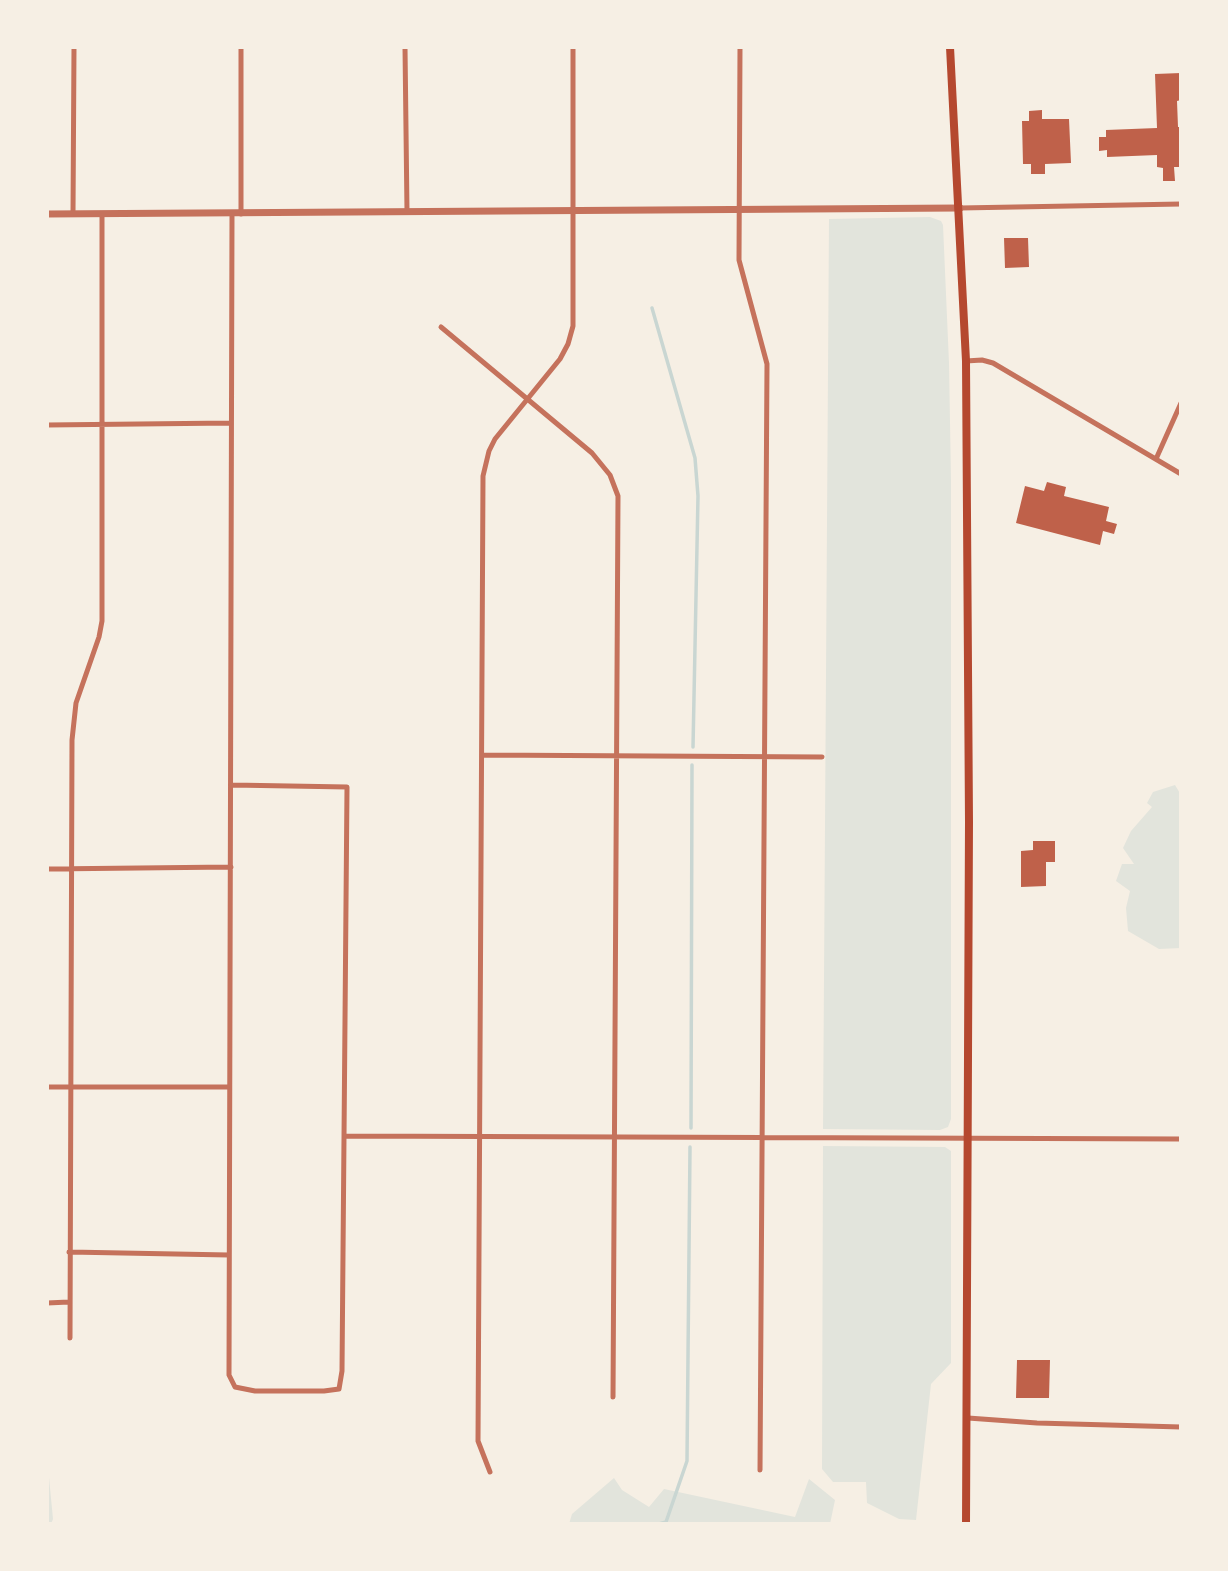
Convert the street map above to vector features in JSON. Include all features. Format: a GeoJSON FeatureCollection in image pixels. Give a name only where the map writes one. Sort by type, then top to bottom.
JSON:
{"type":"FeatureCollection","features":[{"type":"Feature","properties":{"kind":"main road"},"geometry":{"type":"LineString","coordinates":[[950,47],[966,361],[969,737],[966,1524]]}},
{"type":"Feature","properties":{"kind":"street"},"geometry":{"type":"LineString","coordinates":[[73,214],[74,47]]}},
{"type":"Feature","properties":{"kind":"street"},"geometry":{"type":"LineString","coordinates":[[241,47],[242,214]]}},
{"type":"Feature","properties":{"kind":"street"},"geometry":{"type":"LineString","coordinates":[[405,47],[407,212]]}},
{"type":"Feature","properties":{"kind":"street"},"geometry":{"type":"LineString","coordinates":[[490,1472],[478,1441],[483,476],[495,439],[560,359],[573,326],[573,47]]}},
{"type":"Feature","properties":{"kind":"street"},"geometry":{"type":"LineString","coordinates":[[740,47],[740,268],[767,364],[760,1470]]}},
{"type":"Feature","properties":{"kind":"street"},"geometry":{"type":"LineString","coordinates":[[47,214],[572,212],[1181,204]]}},
{"type":"Feature","properties":{"kind":"street"},"geometry":{"type":"LineString","coordinates":[[70,1338],[73,720],[102,621],[102,214]]}},
{"type":"Feature","properties":{"kind":"street"},"geometry":{"type":"LineString","coordinates":[[232,214],[229,1376],[235,1387],[255,1391],[339,1389],[342,1371],[346,787],[232,785]]}},
{"type":"Feature","properties":{"kind":"street"},"geometry":{"type":"LineString","coordinates":[[441,327],[603,464],[618,496],[613,1397]]}},
{"type":"Feature","properties":{"kind":"street"},"geometry":{"type":"LineString","coordinates":[[966,361],[982,360],[993,363],[1181,474]]}},
{"type":"Feature","properties":{"kind":"street"},"geometry":{"type":"LineString","coordinates":[[1156,459],[1181,403]]}},
{"type":"Feature","properties":{"kind":"street"},"geometry":{"type":"LineString","coordinates":[[47,425],[231,423]]}},
{"type":"Feature","properties":{"kind":"street"},"geometry":{"type":"LineString","coordinates":[[482,755],[822,757]]}},
{"type":"Feature","properties":{"kind":"street"},"geometry":{"type":"LineString","coordinates":[[47,869],[231,867]]}},
{"type":"Feature","properties":{"kind":"street"},"geometry":{"type":"LineString","coordinates":[[47,1087],[228,1087]]}},
{"type":"Feature","properties":{"kind":"street"},"geometry":{"type":"LineString","coordinates":[[344,1136],[1181,1139]]}},
{"type":"Feature","properties":{"kind":"street"},"geometry":{"type":"LineString","coordinates":[[69,1252],[229,1255]]}},
{"type":"Feature","properties":{"kind":"street"},"geometry":{"type":"LineString","coordinates":[[47,1303],[69,1303]]}},
{"type":"Feature","properties":{"kind":"street"},"geometry":{"type":"LineString","coordinates":[[968,1418],[1181,1427]]}},
{"type":"Feature","properties":{"kind":"shaded area"},"geometry":{"type":"Polygon","coordinates":[[[930,217],[941,221],[943,225],[949,363],[951,1119],[948,1127],[940,1130],[823,1129],[829,219],[930,217]]]}},
{"type":"Feature","properties":{"kind":"shaded area"},"geometry":{"type":"Polygon","coordinates":[[[1175,785],[1181,795],[1181,948],[1159,949],[1128,931],[1126,908],[1130,891],[1116,881],[1122,864],[1134,864],[1123,848],[1131,831],[1152,807],[1147,803],[1153,792],[1175,785]]]}},
{"type":"Feature","properties":{"kind":"shaded area"},"geometry":{"type":"Polygon","coordinates":[[[823,1146],[945,1147],[951,1151],[951,1363],[931,1384],[916,1520],[899,1519],[867,1503],[866,1482],[833,1482],[822,1469],[823,1146]]]}},
{"type":"Feature","properties":{"kind":"shaded area"},"geometry":{"type":"Polygon","coordinates":[[[47,1457],[53,1519],[51,1524],[47,1524],[47,1457]]]}},
{"type":"Feature","properties":{"kind":"shaded area"},"geometry":{"type":"Polygon","coordinates":[[[614,1478],[622,1490],[649,1507],[664,1489],[795,1517],[809,1479],[835,1500],[830,1524],[569,1524],[572,1514],[614,1478]]]}},
{"type":"Feature","properties":{"kind":"building"},"geometry":{"type":"Polygon","coordinates":[[[1181,73],[1181,100],[1177,101],[1178,127],[1181,127],[1180,167],[1174,167],[1175,181],[1163,181],[1163,168],[1157,167],[1157,155],[1107,157],[1107,150],[1099,151],[1099,137],[1106,137],[1106,130],[1157,128],[1155,74],[1181,73]]]}},
{"type":"Feature","properties":{"kind":"building"},"geometry":{"type":"Polygon","coordinates":[[[1042,110],[1042,119],[1069,119],[1071,163],[1045,164],[1045,174],[1031,174],[1031,164],[1023,164],[1022,121],[1029,121],[1029,111],[1042,110]]]}},
{"type":"Feature","properties":{"kind":"building"},"geometry":{"type":"Polygon","coordinates":[[[1004,238],[1028,238],[1029,267],[1005,268],[1004,238]]]}},
{"type":"Feature","properties":{"kind":"building"},"geometry":{"type":"Polygon","coordinates":[[[1047,482],[1066,487],[1064,496],[1109,507],[1106,521],[1117,524],[1114,534],[1103,531],[1100,545],[1016,523],[1025,486],[1044,491],[1047,482]]]}},
{"type":"Feature","properties":{"kind":"building"},"geometry":{"type":"Polygon","coordinates":[[[1033,841],[1055,841],[1055,862],[1046,862],[1046,886],[1021,887],[1021,851],[1033,850],[1033,841]]]}},
{"type":"Feature","properties":{"kind":"building"},"geometry":{"type":"Polygon","coordinates":[[[1017,1360],[1050,1360],[1049,1398],[1016,1398],[1017,1360]]]}},
{"type":"Feature","properties":{"kind":"waterway"},"geometry":{"type":"LineString","coordinates":[[652,308],[695,458],[698,496],[693,747]]}},
{"type":"Feature","properties":{"kind":"waterway"},"geometry":{"type":"LineString","coordinates":[[691,1128],[692,765]]}},
{"type":"Feature","properties":{"kind":"waterway"},"geometry":{"type":"LineString","coordinates":[[659,1524],[666,1522],[687,1461],[690,1147]]}}]}
